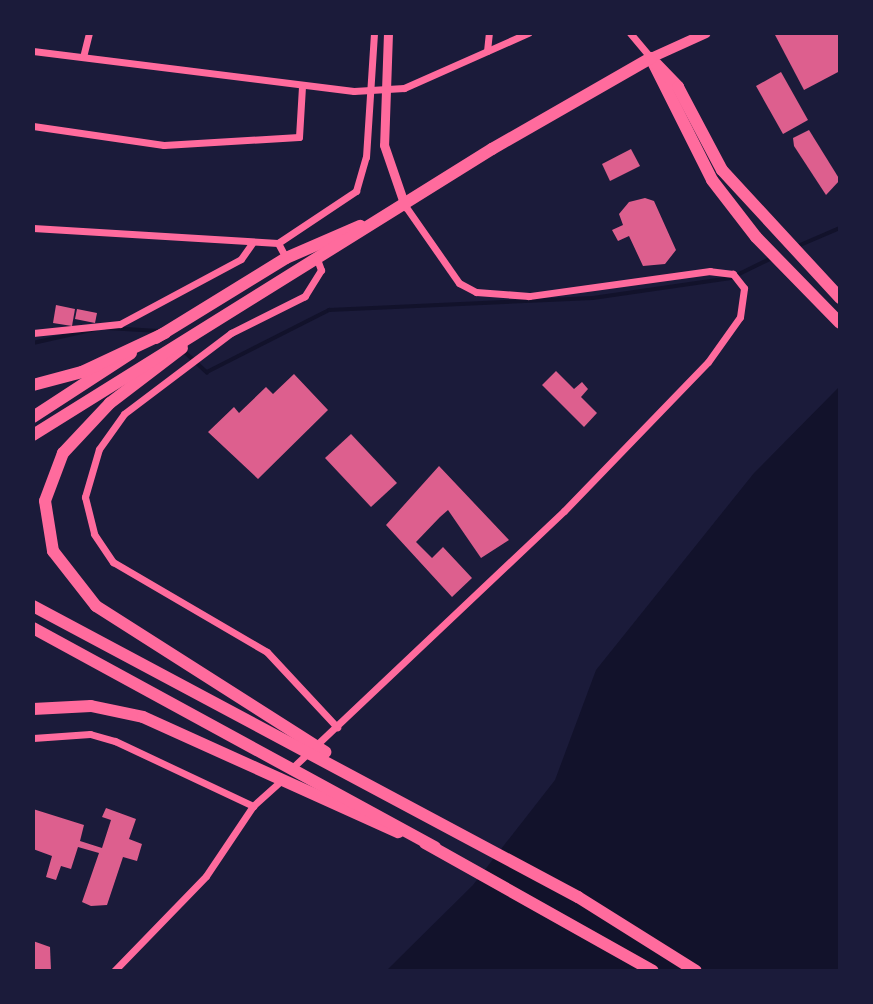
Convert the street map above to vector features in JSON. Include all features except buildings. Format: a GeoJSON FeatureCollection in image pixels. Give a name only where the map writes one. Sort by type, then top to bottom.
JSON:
{"type":"FeatureCollection","features":[{"type":"Feature","properties":{"kind":"highway"},"geometry":{"type":"LineString","coordinates":[[33,435],[233,309],[651,58]]}},
{"type":"Feature","properties":{"kind":"highway"},"geometry":{"type":"LineString","coordinates":[[651,58],[678,87],[722,170],[768,224],[840,298]]}},
{"type":"Feature","properties":{"kind":"highway"},"geometry":{"type":"LineString","coordinates":[[651,58],[712,180],[756,237],[840,323]]}},
{"type":"Feature","properties":{"kind":"highway"},"geometry":{"type":"LineString","coordinates":[[33,417],[286,258],[406,207]]}},
{"type":"Feature","properties":{"kind":"highway"},"geometry":{"type":"LineString","coordinates":[[233,309],[110,403],[64,453],[45,501],[53,551],[96,606],[302,741],[353,774],[578,897],[696,971]]}},
{"type":"Feature","properties":{"kind":"highway"},"geometry":{"type":"LineString","coordinates":[[33,385],[82,372],[165,333]]}},
{"type":"Feature","properties":{"kind":"highway"},"geometry":{"type":"LineString","coordinates":[[33,606],[302,741]]}},
{"type":"Feature","properties":{"kind":"highway"},"geometry":{"type":"LineString","coordinates":[[33,628],[278,760],[653,971]]}},
{"type":"Feature","properties":{"kind":"highway"},"geometry":{"type":"LineString","coordinates":[[33,709],[118,710],[168,726],[272,776],[435,847]]}},
{"type":"Feature","properties":{"kind":"main road"},"geometry":{"type":"LineString","coordinates":[[651,58],[706,33]]}},
{"type":"Feature","properties":{"kind":"street"},"geometry":{"type":"LineString","coordinates":[[83,57],[89,33]]}},
{"type":"Feature","properties":{"kind":"street"},"geometry":{"type":"LineString","coordinates":[[33,228],[278,243],[356,191],[370,90],[374,33]]}},
{"type":"Feature","properties":{"kind":"street"},"geometry":{"type":"LineString","coordinates":[[114,971],[206,876],[253,806],[324,731],[337,727],[564,511],[708,362],[740,317],[744,288],[733,274],[710,271],[529,296],[476,292],[459,284],[406,207],[384,145],[388,33]]}},
{"type":"Feature","properties":{"kind":"street"},"geometry":{"type":"LineString","coordinates":[[487,51],[489,33]]}},
{"type":"Feature","properties":{"kind":"street"},"geometry":{"type":"LineString","coordinates":[[33,51],[302,86],[370,90],[404,88],[528,33]]}},
{"type":"Feature","properties":{"kind":"street"},"geometry":{"type":"LineString","coordinates":[[630,33],[651,58]]}},
{"type":"Feature","properties":{"kind":"street"},"geometry":{"type":"LineString","coordinates":[[33,127],[164,145],[299,137],[302,86]]}},
{"type":"Feature","properties":{"kind":"street"},"geometry":{"type":"LineString","coordinates":[[33,333],[120,324],[241,259],[252,243]]}},
{"type":"Feature","properties":{"kind":"street"},"geometry":{"type":"LineString","coordinates":[[278,243],[286,258]]}},
{"type":"Feature","properties":{"kind":"street"},"geometry":{"type":"LineString","coordinates":[[317,259],[321,270],[304,296],[222,340],[124,414],[99,449],[85,497],[93,534],[113,562],[267,652],[337,727]]}},
{"type":"Feature","properties":{"kind":"street"},"geometry":{"type":"LineString","coordinates":[[33,738],[90,734],[115,741],[253,806]]}},
{"type":"Feature","properties":{"kind":"shaded area"},"geometry":{"type":"Polygon","coordinates":[[[840,386],[840,970],[386,971],[473,885],[555,780],[596,670],[754,473],[840,386]]]}},
{"type":"Feature","properties":{"kind":"waterway"},"geometry":{"type":"LineString","coordinates":[[798,246],[840,228]]}},
{"type":"Feature","properties":{"kind":"waterway"},"geometry":{"type":"LineString","coordinates":[[183,350],[207,372],[329,310],[593,298],[731,278],[772,258]]}},
{"type":"Feature","properties":{"kind":"waterway"},"geometry":{"type":"LineString","coordinates":[[107,328],[159,331]]}},
{"type":"Feature","properties":{"kind":"waterway"},"geometry":{"type":"LineString","coordinates":[[33,343],[96,329]]}}]}
